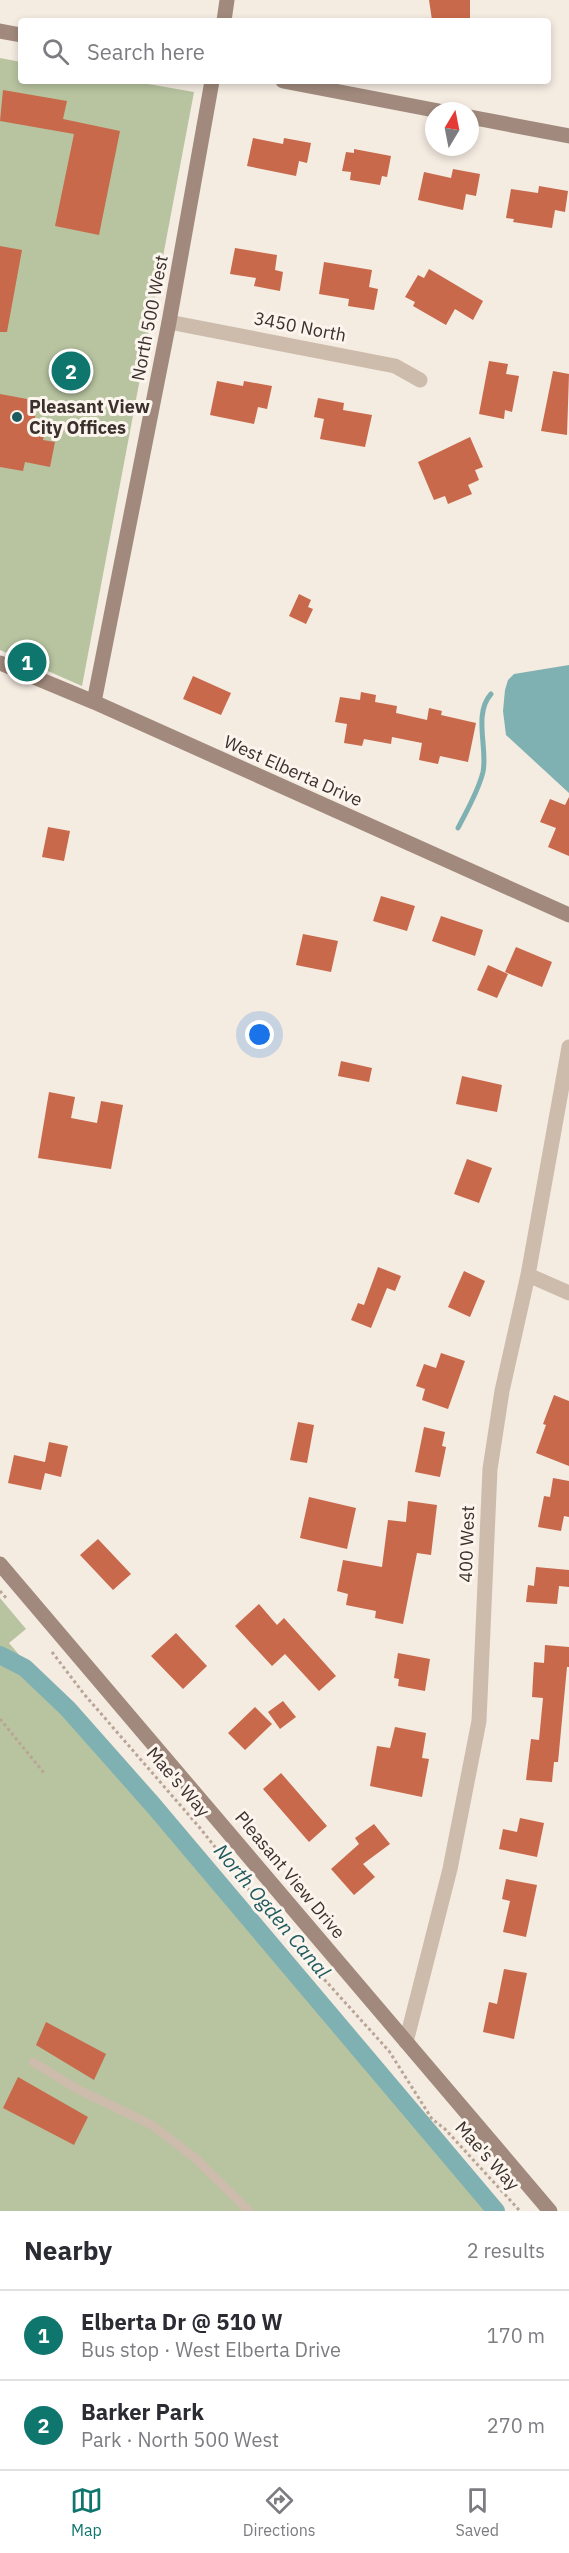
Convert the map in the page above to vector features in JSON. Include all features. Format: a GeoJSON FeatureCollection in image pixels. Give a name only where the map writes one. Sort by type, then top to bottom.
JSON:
{"type":"FeatureCollection","features":[{"type":"Feature","properties":{"kind":"street"},"geometry":{"type":"LineString","coordinates":[[224,18],[227,0]]}},
{"type":"Feature","properties":{"kind":"street"},"geometry":{"type":"LineString","coordinates":[[0,31],[18,34]]}},
{"type":"Feature","properties":{"kind":"street","name":"North 500 West"},"geometry":{"type":"LineString","coordinates":[[94,702],[169,321],[211,84]]}},
{"type":"Feature","properties":{"kind":"street"},"geometry":{"type":"LineString","coordinates":[[299,84],[425,108]]}},
{"type":"Feature","properties":{"kind":"street"},"geometry":{"type":"LineString","coordinates":[[479,119],[569,136]]}},
{"type":"Feature","properties":{"kind":"street","name":"3450 North"},"geometry":{"type":"LineString","coordinates":[[169,321],[395,366],[420,380]]}},
{"type":"Feature","properties":{"kind":"street","name":"West Elberta Drive"},"geometry":{"type":"LineString","coordinates":[[0,663],[94,702],[569,915]]}},
{"type":"Feature","properties":{"kind":"street","name":"400 West"},"geometry":{"type":"LineString","coordinates":[[406,2042],[450,1869],[480,1721],[490,1469],[501,1391],[528,1275],[569,1047]]}},
{"type":"Feature","properties":{"kind":"street"},"geometry":{"type":"LineString","coordinates":[[528,1275],[569,1293]]}},
{"type":"Feature","properties":{"kind":"street","name":"Pleasant View Drive"},"geometry":{"type":"LineString","coordinates":[[0,1564],[550,2211]]}},
{"type":"Feature","properties":{"kind":"lane"},"geometry":{"type":"LineString","coordinates":[[33,2062],[79,2090],[152,2125],[195,2158],[249,2211]]}},
{"type":"Feature","properties":{"kind":"path"},"geometry":{"type":"LineString","coordinates":[[0,1591],[7,1600]]}},
{"type":"Feature","properties":{"kind":"path","name":"Mae's Way"},"geometry":{"type":"LineString","coordinates":[[48,1647],[84,1694],[200,1828],[285,1936],[389,2051],[432,2119],[445,2129],[520,2211]]}},
{"type":"Feature","properties":{"kind":"path"},"geometry":{"type":"LineString","coordinates":[[0,1719],[44,1773]]}},
{"type":"Feature","properties":{"kind":"path"},"geometry":{"type":"LineString","coordinates":[[412,2086],[420,2079]]}},
{"type":"Feature","properties":{"kind":"green space"},"geometry":{"type":"Polygon","coordinates":[[[0,58],[18,61],[18,84],[148,84],[194,92],[82,686],[0,650],[0,58]]]}},
{"type":"Feature","properties":{"kind":"green space"},"geometry":{"type":"Polygon","coordinates":[[[0,1598],[26,1629],[9,1643],[492,2211],[0,2211],[0,1598]]]}},
{"type":"Feature","properties":{"kind":"water"},"geometry":{"type":"Polygon","coordinates":[[[569,665],[569,793],[506,735],[503,711],[505,690],[508,680],[514,674],[569,665]]]}},
{"type":"Feature","properties":{"kind":"building"},"geometry":{"type":"Polygon","coordinates":[[[429,0],[470,0],[470,18],[432,18],[429,0]]]}},
{"type":"Feature","properties":{"kind":"building"},"geometry":{"type":"Polygon","coordinates":[[[3,90],[67,101],[63,119],[120,131],[99,235],[55,226],[74,134],[0,121],[3,90]]]}},
{"type":"Feature","properties":{"kind":"building"},"geometry":{"type":"Polygon","coordinates":[[[253,138],[283,144],[284,138],[311,143],[307,163],[299,161],[296,176],[247,166],[253,138]]]}},
{"type":"Feature","properties":{"kind":"building"},"geometry":{"type":"Polygon","coordinates":[[[354,149],[391,156],[387,177],[382,176],[380,185],[350,180],[351,172],[342,171],[346,152],[354,153],[354,149]]]}},
{"type":"Feature","properties":{"kind":"building"},"geometry":{"type":"Polygon","coordinates":[[[453,169],[480,174],[476,196],[466,194],[463,210],[418,200],[424,172],[451,178],[453,169]]]}},
{"type":"Feature","properties":{"kind":"building"},"geometry":{"type":"Polygon","coordinates":[[[539,186],[568,191],[565,212],[555,210],[552,228],[513,222],[514,219],[506,218],[511,189],[538,193],[539,186]]]}},
{"type":"Feature","properties":{"kind":"building"},"geometry":{"type":"Polygon","coordinates":[[[0,246],[22,250],[7,332],[0,332],[0,246]]]}},
{"type":"Feature","properties":{"kind":"building"},"geometry":{"type":"Polygon","coordinates":[[[235,248],[277,255],[275,270],[283,272],[280,291],[254,286],[256,278],[230,274],[235,248]]]}},
{"type":"Feature","properties":{"kind":"building"},"geometry":{"type":"Polygon","coordinates":[[[324,262],[372,270],[369,287],[378,289],[374,310],[348,306],[349,299],[319,294],[324,262]]]}},
{"type":"Feature","properties":{"kind":"building"},"geometry":{"type":"Polygon","coordinates":[[[429,269],[483,301],[473,320],[455,309],[446,325],[413,306],[415,302],[405,297],[418,275],[424,278],[429,269]]]}},
{"type":"Feature","properties":{"kind":"building"},"geometry":{"type":"Polygon","coordinates":[[[489,361],[508,364],[506,374],[519,376],[512,412],[505,410],[504,419],[479,414],[489,361]]]}},
{"type":"Feature","properties":{"kind":"building"},"geometry":{"type":"Polygon","coordinates":[[[553,371],[569,374],[567,435],[541,431],[553,371]]]}},
{"type":"Feature","properties":{"kind":"building"},"geometry":{"type":"Polygon","coordinates":[[[217,381],[243,386],[244,381],[272,386],[267,409],[258,407],[254,424],[210,415],[217,381]]]}},
{"type":"Feature","properties":{"kind":"building","name":"Pleasant View City Offices"},"geometry":{"type":"Polygon","coordinates":[[[0,394],[38,401],[32,434],[44,436],[43,440],[55,442],[50,467],[25,462],[23,471],[0,467],[0,394]]]}},
{"type":"Feature","properties":{"kind":"building"},"geometry":{"type":"Polygon","coordinates":[[[318,398],[344,403],[343,410],[372,415],[365,447],[320,439],[324,419],[314,417],[318,398]]]}},
{"type":"Feature","properties":{"kind":"building"},"geometry":{"type":"Polygon","coordinates":[[[470,437],[483,467],[475,470],[479,480],[468,485],[472,494],[448,504],[445,496],[434,500],[418,462],[470,437]]]}},
{"type":"Feature","properties":{"kind":"building"},"geometry":{"type":"Polygon","coordinates":[[[299,594],[311,600],[308,607],[313,609],[306,624],[289,616],[299,594]]]}},
{"type":"Feature","properties":{"kind":"building"},"geometry":{"type":"Polygon","coordinates":[[[193,676],[231,693],[221,715],[183,699],[193,676]]]}},
{"type":"Feature","properties":{"kind":"building"},"geometry":{"type":"Polygon","coordinates":[[[361,692],[376,695],[375,702],[397,706],[396,713],[427,720],[429,708],[442,711],[441,715],[476,723],[468,762],[440,756],[438,764],[419,760],[422,743],[392,737],[391,744],[364,739],[362,746],[344,743],[347,724],[335,722],[340,697],[360,700],[361,692]]]}},
{"type":"Feature","properties":{"kind":"building"},"geometry":{"type":"Polygon","coordinates":[[[569,797],[569,856],[548,847],[556,828],[540,822],[550,799],[565,805],[569,797]]]}},
{"type":"Feature","properties":{"kind":"building"},"geometry":{"type":"Polygon","coordinates":[[[48,827],[70,831],[64,861],[42,857],[48,827]]]}},
{"type":"Feature","properties":{"kind":"building"},"geometry":{"type":"Polygon","coordinates":[[[381,896],[415,906],[407,931],[373,921],[381,896]]]}},
{"type":"Feature","properties":{"kind":"building"},"geometry":{"type":"Polygon","coordinates":[[[441,916],[483,930],[475,956],[432,941],[441,916]]]}},
{"type":"Feature","properties":{"kind":"building"},"geometry":{"type":"Polygon","coordinates":[[[303,934],[338,941],[331,972],[296,965],[303,934]]]}},
{"type":"Feature","properties":{"kind":"building"},"geometry":{"type":"Polygon","coordinates":[[[516,947],[552,962],[542,987],[505,972],[516,947]]]}},
{"type":"Feature","properties":{"kind":"building"},"geometry":{"type":"Polygon","coordinates":[[[488,965],[508,974],[497,998],[477,990],[488,965]]]}},
{"type":"Feature","properties":{"kind":"building"},"geometry":{"type":"Polygon","coordinates":[[[341,1061],[372,1068],[369,1082],[338,1076],[341,1061]]]}},
{"type":"Feature","properties":{"kind":"building"},"geometry":{"type":"Polygon","coordinates":[[[462,1076],[502,1085],[497,1112],[456,1104],[462,1076]]]}},
{"type":"Feature","properties":{"kind":"building"},"geometry":{"type":"Polygon","coordinates":[[[49,1092],[75,1097],[71,1118],[97,1123],[101,1101],[123,1105],[111,1169],[38,1158],[49,1092]]]}},
{"type":"Feature","properties":{"kind":"building"},"geometry":{"type":"Polygon","coordinates":[[[467,1159],[492,1168],[479,1203],[454,1194],[467,1159]]]}},
{"type":"Feature","properties":{"kind":"building"},"geometry":{"type":"Polygon","coordinates":[[[378,1267],[401,1276],[395,1291],[387,1288],[371,1328],[351,1320],[358,1303],[364,1305],[378,1267]]]}},
{"type":"Feature","properties":{"kind":"building"},"geometry":{"type":"Polygon","coordinates":[[[464,1271],[485,1281],[470,1317],[448,1307],[464,1271]]]}},
{"type":"Feature","properties":{"kind":"building"},"geometry":{"type":"Polygon","coordinates":[[[441,1353],[465,1361],[448,1409],[422,1400],[425,1389],[416,1386],[424,1364],[436,1368],[441,1353]]]}},
{"type":"Feature","properties":{"kind":"building"},"geometry":{"type":"Polygon","coordinates":[[[554,1395],[569,1401],[569,1466],[536,1453],[546,1425],[543,1424],[554,1395]]]}},
{"type":"Feature","properties":{"kind":"building"},"geometry":{"type":"Polygon","coordinates":[[[298,1422],[314,1425],[307,1463],[290,1460],[298,1422]]]}},
{"type":"Feature","properties":{"kind":"building"},"geometry":{"type":"Polygon","coordinates":[[[424,1427],[445,1432],[442,1446],[446,1447],[440,1477],[415,1472],[424,1427]]]}},
{"type":"Feature","properties":{"kind":"building"},"geometry":{"type":"Polygon","coordinates":[[[49,1442],[68,1446],[61,1477],[45,1473],[41,1490],[8,1483],[14,1455],[45,1462],[49,1442]]]}},
{"type":"Feature","properties":{"kind":"building"},"geometry":{"type":"Polygon","coordinates":[[[553,1478],[569,1481],[569,1517],[564,1516],[561,1531],[538,1527],[544,1496],[550,1497],[553,1478]]]}},
{"type":"Feature","properties":{"kind":"building"},"geometry":{"type":"Polygon","coordinates":[[[309,1497],[356,1508],[347,1549],[300,1538],[309,1497]]]}},
{"type":"Feature","properties":{"kind":"building"},"geometry":{"type":"Polygon","coordinates":[[[408,1501],[437,1505],[431,1555],[417,1553],[403,1624],[375,1618],[376,1611],[346,1605],[348,1594],[337,1591],[343,1560],[382,1567],[388,1520],[406,1522],[408,1501]]]}},
{"type":"Feature","properties":{"kind":"building"},"geometry":{"type":"Polygon","coordinates":[[[98,1539],[131,1574],[113,1590],[80,1555],[98,1539]]]}},
{"type":"Feature","properties":{"kind":"building"},"geometry":{"type":"Polygon","coordinates":[[[536,1567],[569,1570],[569,1587],[559,1586],[557,1604],[526,1602],[528,1585],[534,1586],[536,1567]]]}},
{"type":"Feature","properties":{"kind":"building"},"geometry":{"type":"Polygon","coordinates":[[[259,1604],[277,1625],[284,1618],[336,1676],[319,1691],[285,1654],[272,1666],[235,1626],[259,1604]]]}},
{"type":"Feature","properties":{"kind":"building"},"geometry":{"type":"Polygon","coordinates":[[[176,1633],[207,1666],[183,1689],[151,1656],[176,1633]]]}},
{"type":"Feature","properties":{"kind":"building"},"geometry":{"type":"Polygon","coordinates":[[[545,1645],[569,1647],[569,1667],[567,1667],[558,1762],[554,1762],[552,1782],[526,1780],[531,1739],[539,1740],[543,1698],[532,1697],[534,1662],[544,1663],[545,1645]]]}},
{"type":"Feature","properties":{"kind":"building"},"geometry":{"type":"Polygon","coordinates":[[[398,1653],[430,1659],[425,1691],[398,1686],[399,1679],[394,1678],[398,1653]]]}},
{"type":"Feature","properties":{"kind":"building"},"geometry":{"type":"Polygon","coordinates":[[[283,1701],[296,1717],[280,1729],[268,1712],[283,1701]]]}},
{"type":"Feature","properties":{"kind":"building"},"geometry":{"type":"Polygon","coordinates":[[[255,1707],[272,1724],[245,1750],[228,1733],[255,1707]]]}},
{"type":"Feature","properties":{"kind":"building"},"geometry":{"type":"Polygon","coordinates":[[[395,1727],[426,1733],[422,1758],[429,1759],[422,1797],[370,1786],[377,1746],[390,1748],[395,1727]]]}},
{"type":"Feature","properties":{"kind":"building"},"geometry":{"type":"Polygon","coordinates":[[[281,1773],[327,1826],[309,1842],[263,1789],[281,1773]]]}},
{"type":"Feature","properties":{"kind":"building"},"geometry":{"type":"Polygon","coordinates":[[[520,1818],[544,1823],[537,1857],[499,1849],[503,1829],[517,1832],[520,1818]]]}},
{"type":"Feature","properties":{"kind":"building"},"geometry":{"type":"Polygon","coordinates":[[[374,1824],[390,1844],[363,1864],[375,1877],[354,1895],[331,1869],[359,1844],[355,1838],[374,1824]]]}},
{"type":"Feature","properties":{"kind":"building"},"geometry":{"type":"Polygon","coordinates":[[[506,1879],[537,1885],[526,1937],[503,1932],[510,1901],[502,1899],[506,1879]]]}},
{"type":"Feature","properties":{"kind":"building"},"geometry":{"type":"Polygon","coordinates":[[[504,1969],[527,1973],[514,2039],[483,2032],[489,2002],[497,2004],[504,1969]]]}},
{"type":"Feature","properties":{"kind":"building"},"geometry":{"type":"Polygon","coordinates":[[[46,2022],[106,2054],[94,2080],[36,2045],[46,2022]]]}},
{"type":"Feature","properties":{"kind":"building"},"geometry":{"type":"Polygon","coordinates":[[[18,2077],[88,2117],[74,2145],[3,2108],[18,2077]]]}},
{"type":"Feature","properties":{"kind":"waterway"},"geometry":{"type":"LineString","coordinates":[[458,828],[483,772],[483,711],[491,694]]}},
{"type":"Feature","properties":{"kind":"waterway","name":"North Ogden Canal"},"geometry":{"type":"LineString","coordinates":[[0,1655],[25,1668],[68,1709],[153,1805],[496,2211]]}},
{"type":"Feature","properties":{"kind":"place","name":"Barker Park"},"geometry":{"type":"Point","coordinates":[71,371]}},
{"type":"Feature","properties":{"kind":"place","name":"Pleasant View City Offices"},"geometry":{"type":"Point","coordinates":[17,417]}},
{"type":"Feature","properties":{"kind":"place","name":"Elberta Dr @ 510 W"},"geometry":{"type":"Point","coordinates":[27,662]}}]}
